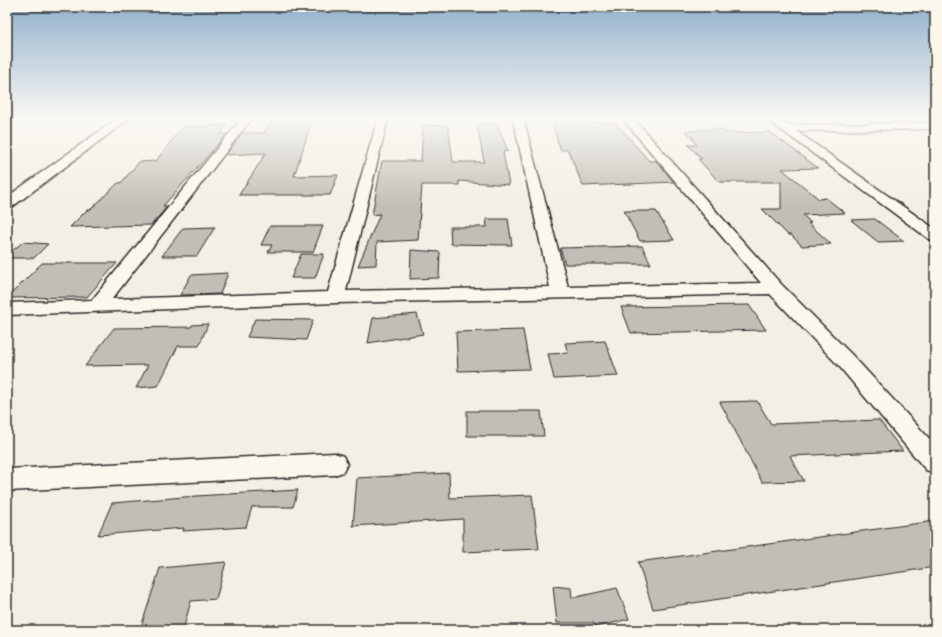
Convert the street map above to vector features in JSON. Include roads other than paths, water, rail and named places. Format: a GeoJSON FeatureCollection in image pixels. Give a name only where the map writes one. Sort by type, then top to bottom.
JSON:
{"type":"FeatureCollection","features":[{"type":"Feature","properties":{"kind":"street"},"geometry":{"type":"LineString","coordinates":[[7,204],[85,148]]}},
{"type":"Feature","properties":{"kind":"street"},"geometry":{"type":"LineString","coordinates":[[98,305],[223,148]]}},
{"type":"Feature","properties":{"kind":"street"},"geometry":{"type":"LineString","coordinates":[[336,297],[375,148]]}},
{"type":"Feature","properties":{"kind":"street"},"geometry":{"type":"LineString","coordinates":[[525,148],[560,291]]}},
{"type":"Feature","properties":{"kind":"street"},"geometry":{"type":"LineString","coordinates":[[654,148],[775,288],[846,361],[935,462]]}},
{"type":"Feature","properties":{"kind":"street"},"geometry":{"type":"LineString","coordinates":[[812,148],[935,236]]}},
{"type":"Feature","properties":{"kind":"street"},"geometry":{"type":"LineString","coordinates":[[7,309],[336,297],[560,291],[775,288]]}},
{"type":"Feature","properties":{"kind":"street"},"geometry":{"type":"LineString","coordinates":[[7,480],[334,464]]}}]}
